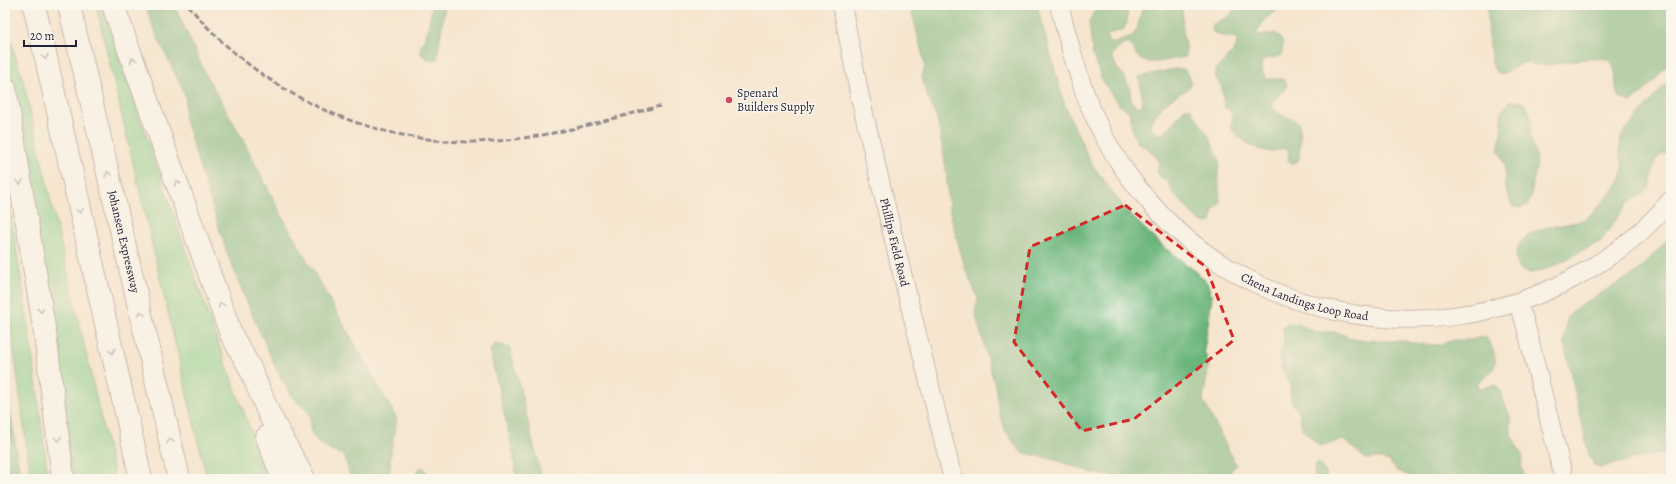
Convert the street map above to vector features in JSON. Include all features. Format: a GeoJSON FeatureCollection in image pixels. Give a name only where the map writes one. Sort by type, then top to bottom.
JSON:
{"type":"FeatureCollection","features":[{"type":"Feature","properties":{"kind":"highway"},"geometry":{"type":"LineString","coordinates":[[34,5],[141,479]]}},
{"type":"Feature","properties":{"kind":"highway","name":"Johansen Expressway"},"geometry":{"type":"LineString","coordinates":[[69,5],[179,479]]}},
{"type":"Feature","properties":{"kind":"highway"},"geometry":{"type":"LineString","coordinates":[[113,5],[231,334],[242,373],[283,479]]}},
{"type":"Feature","properties":{"kind":"highway"},"geometry":{"type":"LineString","coordinates":[[5,88],[45,333],[63,479]]}},
{"type":"Feature","properties":{"kind":"highway"},"geometry":{"type":"LineString","coordinates":[[231,334],[250,368],[269,414],[304,479]]}},
{"type":"Feature","properties":{"kind":"street","name":"Phillips Field Road"},"geometry":{"type":"LineString","coordinates":[[842,5],[860,97],[953,479]]}},
{"type":"Feature","properties":{"kind":"street","name":"Chena Landings Loop Road"},"geometry":{"type":"LineString","coordinates":[[1060,5],[1082,90],[1107,143],[1137,187],[1170,224],[1214,259],[1244,278],[1280,294],[1308,304],[1358,315],[1393,319],[1459,316],[1517,303],[1584,273],[1605,259],[1644,228],[1671,200]]}},
{"type":"Feature","properties":{"kind":"street"},"geometry":{"type":"LineString","coordinates":[[1517,303],[1524,320],[1564,479]]}},
{"type":"Feature","properties":{"kind":"highlighted area"},"geometry":{"type":"Polygon","coordinates":[[[1125,205],[1206,267],[1234,340],[1134,419],[1082,431],[1014,342],[1030,247],[1125,205]]]}},
{"type":"Feature","properties":{"kind":"green space"},"geometry":{"type":"Polygon","coordinates":[[[96,5],[101,5],[217,340],[269,479],[207,479],[96,5]]]}},
{"type":"Feature","properties":{"kind":"green space"},"geometry":{"type":"Polygon","coordinates":[[[145,5],[174,5],[206,75],[241,136],[281,214],[397,419],[391,451],[389,479],[351,479],[344,455],[329,450],[317,441],[310,430],[310,415],[306,409],[293,398],[278,373],[227,253],[184,117],[186,97],[157,36],[145,5]]]}},
{"type":"Feature","properties":{"kind":"green space"},"geometry":{"type":"Polygon","coordinates":[[[432,5],[445,5],[437,59],[429,60],[421,54],[420,49],[428,30],[432,5]]]}},
{"type":"Feature","properties":{"kind":"green space"},"geometry":{"type":"Polygon","coordinates":[[[908,5],[1037,5],[1065,106],[1091,163],[1128,213],[1166,249],[1198,273],[1208,284],[1212,298],[1204,350],[1209,365],[1203,400],[1236,465],[1224,479],[1124,479],[1090,472],[1055,460],[1021,452],[1006,432],[999,412],[995,386],[975,312],[978,298],[966,271],[949,208],[946,169],[937,119],[922,78],[925,66],[914,20],[908,5]]]}},
{"type":"Feature","properties":{"kind":"green space"},"geometry":{"type":"Polygon","coordinates":[[[1093,5],[1128,5],[1127,23],[1123,30],[1108,34],[1107,38],[1111,44],[1132,37],[1137,29],[1143,5],[1182,5],[1183,33],[1186,51],[1185,57],[1160,62],[1147,62],[1135,54],[1133,47],[1129,44],[1124,44],[1111,55],[1117,68],[1123,74],[1130,89],[1131,100],[1136,107],[1143,105],[1139,77],[1174,69],[1184,69],[1190,77],[1191,85],[1164,105],[1154,117],[1150,125],[1153,132],[1162,135],[1185,108],[1190,108],[1210,138],[1220,161],[1218,172],[1220,203],[1213,211],[1211,222],[1206,223],[1199,221],[1173,193],[1169,183],[1160,177],[1157,171],[1159,164],[1156,157],[1148,148],[1138,143],[1133,134],[1129,111],[1118,104],[1102,80],[1093,56],[1089,22],[1095,9],[1093,5]]]}},
{"type":"Feature","properties":{"kind":"green space"},"geometry":{"type":"Polygon","coordinates":[[[1235,5],[1280,5],[1279,9],[1266,18],[1257,32],[1258,35],[1276,33],[1282,41],[1283,49],[1281,56],[1264,59],[1262,69],[1266,79],[1283,79],[1287,83],[1283,91],[1271,103],[1277,112],[1281,115],[1294,119],[1299,125],[1300,142],[1299,159],[1297,162],[1292,163],[1288,160],[1289,151],[1285,148],[1269,151],[1255,148],[1231,129],[1231,123],[1233,120],[1231,111],[1225,108],[1221,85],[1216,78],[1215,72],[1234,50],[1237,41],[1233,37],[1224,37],[1213,32],[1211,26],[1229,16],[1235,5]]]}},
{"type":"Feature","properties":{"kind":"green space"},"geometry":{"type":"Polygon","coordinates":[[[1487,5],[1661,5],[1671,14],[1671,58],[1653,82],[1641,95],[1631,102],[1619,97],[1614,69],[1609,59],[1585,59],[1548,65],[1537,65],[1526,62],[1506,72],[1499,73],[1496,72],[1491,59],[1487,5]]]}},
{"type":"Feature","properties":{"kind":"green space"},"geometry":{"type":"Polygon","coordinates":[[[5,23],[23,80],[115,479],[71,479],[28,187],[5,49],[5,23]]]}},
{"type":"Feature","properties":{"kind":"green space"},"geometry":{"type":"Polygon","coordinates":[[[1671,80],[1671,151],[1661,155],[1655,161],[1650,186],[1643,194],[1628,203],[1601,241],[1550,268],[1531,273],[1520,269],[1516,255],[1517,248],[1525,238],[1545,228],[1574,223],[1585,219],[1605,200],[1616,186],[1623,173],[1619,149],[1620,140],[1626,130],[1671,80]]]}},
{"type":"Feature","properties":{"kind":"green space"},"geometry":{"type":"Polygon","coordinates":[[[1510,101],[1525,104],[1530,113],[1530,138],[1537,160],[1529,202],[1523,207],[1518,208],[1512,206],[1505,186],[1505,166],[1498,148],[1502,121],[1501,112],[1510,101]]]}},
{"type":"Feature","properties":{"kind":"green space"},"geometry":{"type":"Polygon","coordinates":[[[5,177],[34,365],[48,479],[31,479],[5,282],[5,177]]]}},
{"type":"Feature","properties":{"kind":"green space"},"geometry":{"type":"Polygon","coordinates":[[[1671,236],[1671,452],[1633,459],[1601,468],[1594,465],[1589,455],[1586,442],[1564,343],[1567,318],[1570,313],[1578,307],[1637,272],[1671,236]]]}},
{"type":"Feature","properties":{"kind":"green space"},"geometry":{"type":"Polygon","coordinates":[[[1297,324],[1316,332],[1336,332],[1357,340],[1405,341],[1420,344],[1439,345],[1454,340],[1472,340],[1485,336],[1493,350],[1495,365],[1489,374],[1477,384],[1478,389],[1493,385],[1498,387],[1510,417],[1511,435],[1523,457],[1521,464],[1525,479],[1416,479],[1397,471],[1389,461],[1377,458],[1366,459],[1344,440],[1319,446],[1302,429],[1300,415],[1292,402],[1290,393],[1291,385],[1281,367],[1279,354],[1284,342],[1283,326],[1297,324]]]}},
{"type":"Feature","properties":{"kind":"green space"},"geometry":{"type":"Polygon","coordinates":[[[499,344],[510,348],[542,479],[517,479],[511,443],[490,352],[493,345],[499,344]]]}},
{"type":"Feature","properties":{"kind":"green space"},"geometry":{"type":"Polygon","coordinates":[[[5,376],[19,468],[19,479],[5,479],[5,376]]]}},
{"type":"Feature","properties":{"kind":"green space"},"geometry":{"type":"Polygon","coordinates":[[[1316,464],[1320,464],[1328,479],[1315,479],[1314,468],[1316,464]]]}},
{"type":"Feature","properties":{"kind":"green space"},"geometry":{"type":"Polygon","coordinates":[[[423,467],[433,479],[417,479],[417,470],[423,467]]]}},
{"type":"Feature","properties":{"kind":"railway"},"geometry":{"type":"LineString","coordinates":[[188,5],[219,38],[253,68],[290,92],[331,113],[373,128],[417,138],[462,142],[526,138],[584,126],[660,106]]}},
{"type":"Feature","properties":{"kind":"place","name":"Spenard Builders Supply"},"geometry":{"type":"Point","coordinates":[729,100]}}]}
